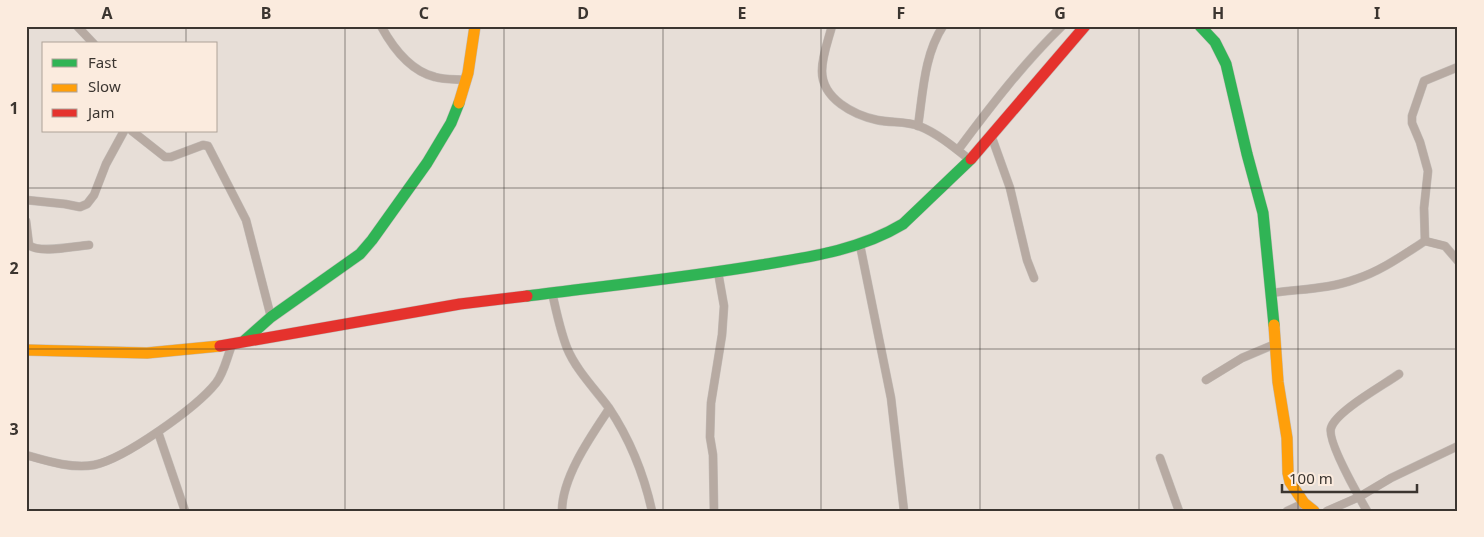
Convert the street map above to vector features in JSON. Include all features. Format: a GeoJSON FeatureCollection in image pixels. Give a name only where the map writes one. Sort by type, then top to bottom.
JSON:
{"type":"FeatureCollection","features":[{"type":"Feature","properties":{"kind":"street"},"geometry":{"type":"LineString","coordinates":[[77,26],[92,42]]}},
{"type":"Feature","properties":{"kind":"street"},"geometry":{"type":"LineString","coordinates":[[381,26],[399,54],[418,69],[439,78],[467,80]]}},
{"type":"Feature","properties":{"kind":"street"},"geometry":{"type":"LineString","coordinates":[[243,341],[271,318],[360,254],[372,240],[443,137],[454,116],[467,80],[475,26]]}},
{"type":"Feature","properties":{"kind":"street"},"geometry":{"type":"LineString","coordinates":[[832,26],[824,52],[822,72],[825,86],[834,97],[847,109],[864,117],[918,126],[958,150],[970,160]]}},
{"type":"Feature","properties":{"kind":"street"},"geometry":{"type":"LineString","coordinates":[[918,126],[928,57],[943,26]]}},
{"type":"Feature","properties":{"kind":"street"},"geometry":{"type":"LineString","coordinates":[[958,150],[1001,94],[1041,47],[1062,26]]}},
{"type":"Feature","properties":{"kind":"street"},"geometry":{"type":"LineString","coordinates":[[1200,26],[1215,42],[1226,64],[1263,213],[1272,293],[1278,382],[1287,438],[1288,473],[1290,482],[1306,507],[1314,511]]}},
{"type":"Feature","properties":{"kind":"street"},"geometry":{"type":"LineString","coordinates":[[26,350],[147,353],[232,345],[243,341],[460,304],[718,272],[814,256],[860,244],[890,232],[903,224],[970,160],[1078,29]]}},
{"type":"Feature","properties":{"kind":"street"},"geometry":{"type":"LineString","coordinates":[[1424,241],[1424,208],[1428,171],[1420,142],[1412,123],[1412,116],[1424,81],[1458,67]]}},
{"type":"Feature","properties":{"kind":"street"},"geometry":{"type":"LineString","coordinates":[[26,200],[80,207],[87,204],[94,195],[106,164],[123,132]]}},
{"type":"Feature","properties":{"kind":"street"},"geometry":{"type":"LineString","coordinates":[[133,132],[165,157],[172,157],[203,145],[208,146],[246,220],[271,318]]}},
{"type":"Feature","properties":{"kind":"street"},"geometry":{"type":"LineString","coordinates":[[990,135],[1010,188],[1034,278]]}},
{"type":"Feature","properties":{"kind":"street"},"geometry":{"type":"LineString","coordinates":[[26,221],[28,245],[32,248],[48,249],[89,245]]}},
{"type":"Feature","properties":{"kind":"street"},"geometry":{"type":"LineString","coordinates":[[1272,293],[1339,284],[1358,279],[1388,264],[1424,241],[1445,246],[1458,261]]}},
{"type":"Feature","properties":{"kind":"street"},"geometry":{"type":"LineString","coordinates":[[860,244],[891,398],[904,511]]}},
{"type":"Feature","properties":{"kind":"street"},"geometry":{"type":"LineString","coordinates":[[714,511],[710,437],[711,403],[722,335],[724,306],[718,272]]}},
{"type":"Feature","properties":{"kind":"street"},"geometry":{"type":"LineString","coordinates":[[552,292],[556,314],[568,349],[590,384],[609,409],[626,438],[647,488],[652,511]]}},
{"type":"Feature","properties":{"kind":"street"},"geometry":{"type":"LineString","coordinates":[[1206,380],[1242,358],[1275,344]]}},
{"type":"Feature","properties":{"kind":"street"},"geometry":{"type":"LineString","coordinates":[[26,455],[74,466],[95,465],[116,457],[158,432],[202,399],[220,377],[232,345]]}},
{"type":"Feature","properties":{"kind":"street"},"geometry":{"type":"LineString","coordinates":[[1367,511],[1332,442],[1330,429],[1337,416],[1400,374]]}},
{"type":"Feature","properties":{"kind":"street"},"geometry":{"type":"LineString","coordinates":[[562,511],[568,484],[579,458],[588,439],[609,409]]}},
{"type":"Feature","properties":{"kind":"street"},"geometry":{"type":"LineString","coordinates":[[158,432],[185,511]]}},
{"type":"Feature","properties":{"kind":"street"},"geometry":{"type":"LineString","coordinates":[[1327,511],[1359,497],[1391,478],[1458,446]]}},
{"type":"Feature","properties":{"kind":"street"},"geometry":{"type":"LineString","coordinates":[[1160,458],[1179,511]]}},
{"type":"Feature","properties":{"kind":"street"},"geometry":{"type":"LineString","coordinates":[[1287,511],[1306,507]]}},
{"type":"Feature","properties":{"kind":"traffic: fast"},"geometry":{"type":"LineString","coordinates":[[1200,26],[1215,42],[1226,64],[1263,213],[1274,325]]}},
{"type":"Feature","properties":{"kind":"traffic: fast"},"geometry":{"type":"LineString","coordinates":[[245,340],[271,317],[360,254],[427,163],[451,123],[459,103]]}},
{"type":"Feature","properties":{"kind":"traffic: fast"},"geometry":{"type":"LineString","coordinates":[[527,296],[732,270],[816,255],[852,246],[887,233],[903,224],[971,159]]}},
{"type":"Feature","properties":{"kind":"traffic: slow"},"geometry":{"type":"LineString","coordinates":[[459,103],[468,73],[475,26]]}},
{"type":"Feature","properties":{"kind":"traffic: slow"},"geometry":{"type":"LineString","coordinates":[[1274,325],[1278,382],[1287,438],[1288,473],[1290,482],[1304,503],[1314,511]]}},
{"type":"Feature","properties":{"kind":"traffic: slow"},"geometry":{"type":"LineString","coordinates":[[26,350],[147,353],[220,346]]}},
{"type":"Feature","properties":{"kind":"traffic: jam"},"geometry":{"type":"LineString","coordinates":[[971,159],[1085,26]]}},
{"type":"Feature","properties":{"kind":"traffic: jam"},"geometry":{"type":"LineString","coordinates":[[220,346],[460,304],[527,296]]}}]}
